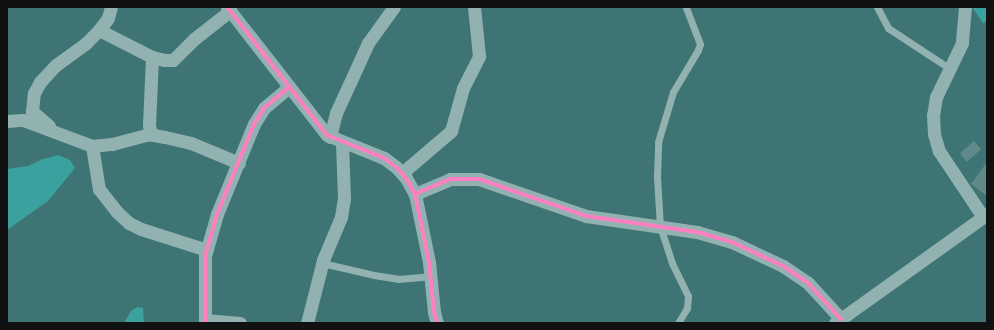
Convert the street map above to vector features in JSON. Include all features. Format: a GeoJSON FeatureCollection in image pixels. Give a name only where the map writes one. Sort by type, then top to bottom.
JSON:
{"type":"FeatureCollection","features":[{"type":"Feature","properties":{"kind":"street"},"geometry":{"type":"LineString","coordinates":[[54,131],[32,111],[34,93],[40,82],[56,65],[86,43],[99,30],[108,18],[111,7]]}},
{"type":"Feature","properties":{"kind":"street"},"geometry":{"type":"LineString","coordinates":[[330,137],[336,113],[368,43],[394,7]]}},
{"type":"Feature","properties":{"kind":"street"},"geometry":{"type":"LineString","coordinates":[[402,173],[450,131],[463,88],[479,56],[474,7]]}},
{"type":"Feature","properties":{"kind":"street"},"geometry":{"type":"LineString","coordinates":[[415,194],[450,179],[480,179],[586,216],[697,232],[732,242],[783,266],[808,283],[838,321],[985,216],[939,152],[934,134],[933,115],[936,97],[962,43],[965,7]]}},
{"type":"Feature","properties":{"kind":"street"},"geometry":{"type":"LineString","coordinates":[[99,30],[152,57],[164,60],[173,60],[228,9],[326,135],[384,158],[402,173],[415,194],[437,323]]}},
{"type":"Feature","properties":{"kind":"street"},"geometry":{"type":"LineString","coordinates":[[151,135],[149,116],[152,57]]}},
{"type":"Feature","properties":{"kind":"street"},"geometry":{"type":"LineString","coordinates":[[240,323],[205,321],[205,256],[217,214],[254,124],[264,108],[289,87]]}},
{"type":"Feature","properties":{"kind":"street"},"geometry":{"type":"LineString","coordinates":[[7,121],[23,120],[92,146],[112,144],[151,135],[191,143],[239,162]]}},
{"type":"Feature","properties":{"kind":"street"},"geometry":{"type":"LineString","coordinates":[[307,323],[322,263],[341,217],[344,199],[342,142]]}},
{"type":"Feature","properties":{"kind":"street"},"geometry":{"type":"LineString","coordinates":[[92,146],[99,189],[116,211],[129,223],[141,229],[207,250]]}},
{"type":"Feature","properties":{"kind":"lane"},"geometry":{"type":"LineString","coordinates":[[678,323],[687,308],[688,296],[672,263],[660,227],[657,177],[658,142],[673,92],[700,44],[686,7]]}},
{"type":"Feature","properties":{"kind":"lane"},"geometry":{"type":"LineString","coordinates":[[877,7],[888,28],[949,68]]}},
{"type":"Feature","properties":{"kind":"lane"},"geometry":{"type":"LineString","coordinates":[[322,263],[398,279],[430,276]]}},
{"type":"Feature","properties":{"kind":"shaded area"},"geometry":{"type":"Polygon","coordinates":[[[972,7],[987,7],[987,21],[983,23],[972,7]]]}},
{"type":"Feature","properties":{"kind":"shaded area"},"geometry":{"type":"Polygon","coordinates":[[[58,155],[70,160],[75,168],[48,201],[7,230],[7,169],[28,166],[43,159],[58,155]]]}},
{"type":"Feature","properties":{"kind":"shaded area"},"geometry":{"type":"Polygon","coordinates":[[[137,307],[143,308],[144,323],[124,323],[131,311],[137,307]]]}},
{"type":"Feature","properties":{"kind":"building"},"geometry":{"type":"Polygon","coordinates":[[[974,141],[981,149],[967,162],[960,153],[974,141]]]}},
{"type":"Feature","properties":{"kind":"building"},"geometry":{"type":"Polygon","coordinates":[[[987,162],[987,196],[971,184],[987,162]]]}},
{"type":"Feature","properties":{"kind":"cycle path"},"geometry":{"type":"LineString","coordinates":[[227,7],[327,135],[384,158],[396,167],[406,178],[415,194],[429,262],[434,312],[437,323]]}},
{"type":"Feature","properties":{"kind":"cycle path"},"geometry":{"type":"LineString","coordinates":[[205,323],[205,256],[217,214],[254,124],[264,108],[289,87]]}},
{"type":"Feature","properties":{"kind":"cycle path"},"geometry":{"type":"LineString","coordinates":[[415,194],[450,179],[479,179],[586,216],[697,232],[732,242],[783,266],[808,283],[841,319]]}}]}
